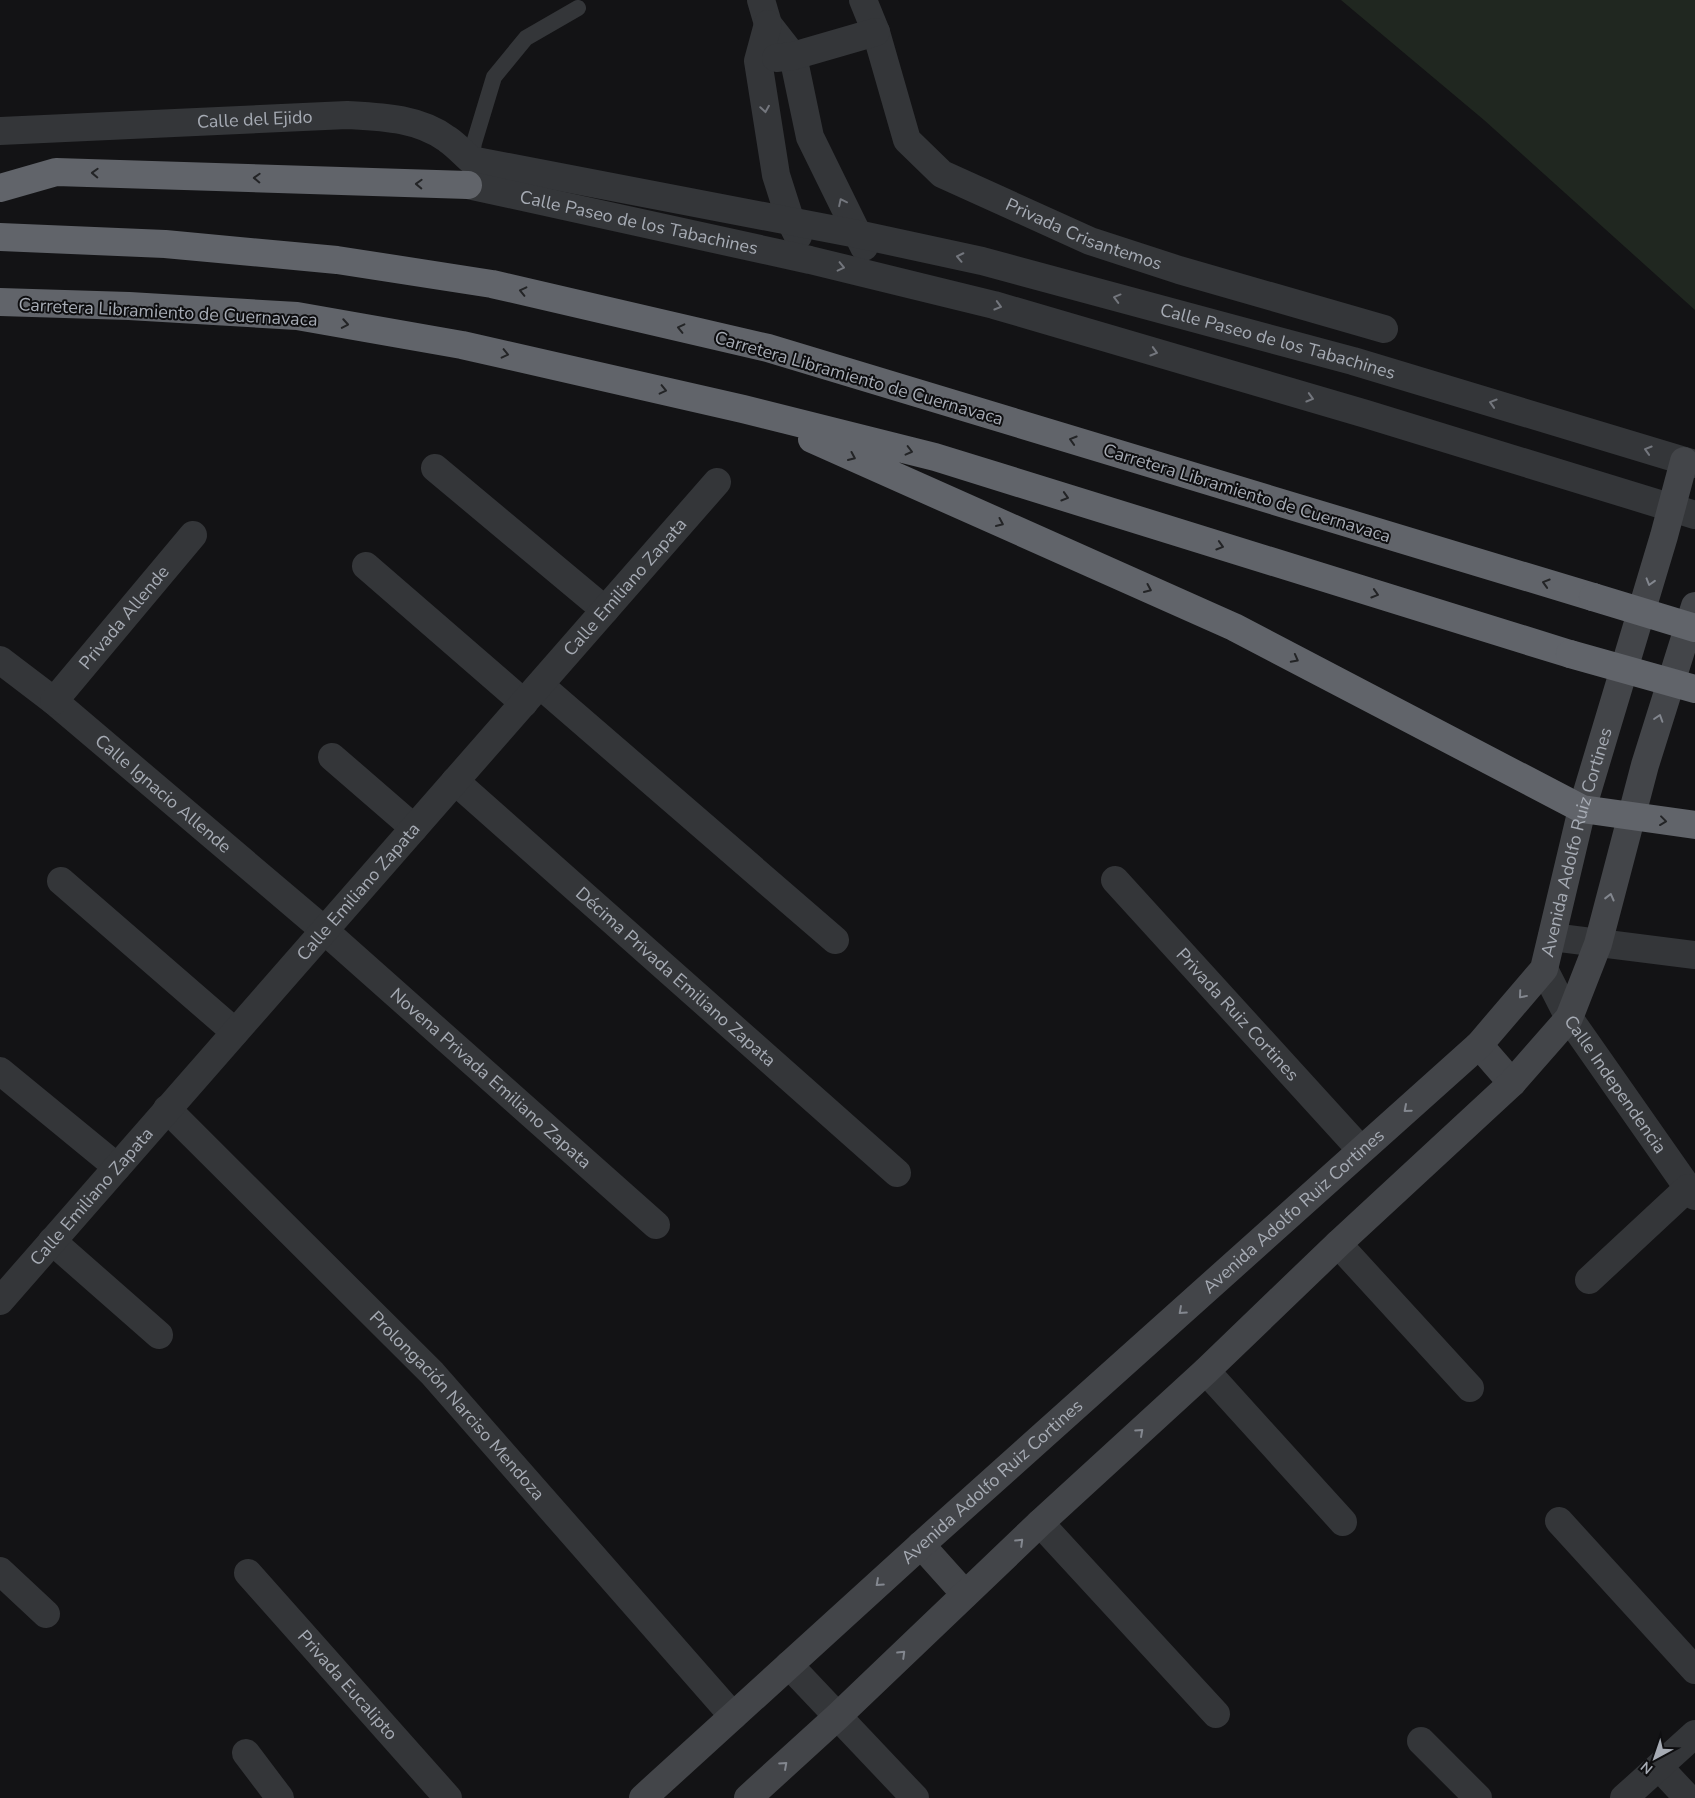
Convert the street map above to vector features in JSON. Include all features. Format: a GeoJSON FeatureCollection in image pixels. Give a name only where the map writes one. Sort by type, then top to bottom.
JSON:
{"type":"FeatureCollection","features":[{"type":"Feature","properties":{"kind":"highway"},"geometry":{"type":"LineString","coordinates":[[0,188],[56,172],[469,173]]}},
{"type":"Feature","properties":{"kind":"highway","name":"Carretera Libramiento de Cuernavaca"},"geometry":{"type":"LineString","coordinates":[[0,237],[165,244],[328,259],[492,284],[768,348],[1695,628]]}},
{"type":"Feature","properties":{"kind":"highway","name":"Carretera Libramiento de Cuernavaca"},"geometry":{"type":"LineString","coordinates":[[0,302],[129,306],[298,316],[462,345],[743,408],[935,457],[1570,654],[1695,689]]}},
{"type":"Feature","properties":{"kind":"highway"},"geometry":{"type":"LineString","coordinates":[[743,408],[1234,627],[1582,809],[1695,825]]}},
{"type":"Feature","properties":{"kind":"street","name":"Privada Crisantemos"},"geometry":{"type":"LineString","coordinates":[[863,0],[876,32],[908,140],[942,174],[1090,241],[1179,270],[1384,329]]}},
{"type":"Feature","properties":{"kind":"street"},"geometry":{"type":"LineString","coordinates":[[764,12],[793,56],[810,137],[857,234],[881,277]]}},
{"type":"Feature","properties":{"kind":"street"},"geometry":{"type":"LineString","coordinates":[[764,12],[758,61],[776,175],[791,222],[810,260]]}},
{"type":"Feature","properties":{"kind":"street"},"geometry":{"type":"LineString","coordinates":[[758,61],[793,56],[876,32]]}},
{"type":"Feature","properties":{"kind":"street","name":"Calle del Ejido"},"geometry":{"type":"LineString","coordinates":[[0,131],[348,114],[392,117],[425,127],[447,139],[469,173]]}},
{"type":"Feature","properties":{"kind":"street","name":"Calle Paseo de los Tabachines"},"geometry":{"type":"LineString","coordinates":[[469,173],[791,222],[982,261],[1344,359],[1690,462]]}},
{"type":"Feature","properties":{"kind":"street","name":"Calle Paseo de los Tabachines"},"geometry":{"type":"LineString","coordinates":[[469,173],[994,305],[1366,414],[1683,511]]}},
{"type":"Feature","properties":{"kind":"street","name":"Avenida Adolfo Ruiz Cortines"},"geometry":{"type":"LineString","coordinates":[[643,1798],[921,1545],[1479,1045],[1544,968],[1582,809],[1664,536],[1683,511],[1690,462]]}},
{"type":"Feature","properties":{"kind":"street"},"geometry":{"type":"LineString","coordinates":[[435,468],[605,610]]}},
{"type":"Feature","properties":{"kind":"street","name":"Calle Emiliano Zapata"},"geometry":{"type":"LineString","coordinates":[[0,1301],[717,482]]}},
{"type":"Feature","properties":{"kind":"street","name":"Privada Allende"},"geometry":{"type":"LineString","coordinates":[[54,701],[193,535]]}},
{"type":"Feature","properties":{"kind":"street"},"geometry":{"type":"LineString","coordinates":[[366,566],[532,694],[835,940]]}},
{"type":"Feature","properties":{"kind":"street"},"geometry":{"type":"LineString","coordinates":[[748,1798],[838,1716],[1040,1523],[1206,1371],[1338,1244],[1512,1083],[1569,1018],[1598,944],[1644,765],[1695,606]]}},
{"type":"Feature","properties":{"kind":"street","name":"Calle Ignacio Allende"},"geometry":{"type":"LineString","coordinates":[[0,660],[54,701],[325,931]]}},
{"type":"Feature","properties":{"kind":"street"},"geometry":{"type":"LineString","coordinates":[[332,757],[414,828]]}},
{"type":"Feature","properties":{"kind":"street","name":"Décima Privada Emiliano Zapata"},"geometry":{"type":"LineString","coordinates":[[454,781],[897,1173]]}},
{"type":"Feature","properties":{"kind":"street","name":"Privada Ruiz Cortines"},"geometry":{"type":"LineString","coordinates":[[1115,880],[1361,1150]]}},
{"type":"Feature","properties":{"kind":"street"},"geometry":{"type":"LineString","coordinates":[[61,881],[235,1032]]}},
{"type":"Feature","properties":{"kind":"street","name":"Novena Privada Emiliano Zapata"},"geometry":{"type":"LineString","coordinates":[[325,931],[656,1225]]}},
{"type":"Feature","properties":{"kind":"street"},"geometry":{"type":"LineString","coordinates":[[1552,937],[1695,955]]}},
{"type":"Feature","properties":{"kind":"street","name":"Calle Independencia"},"geometry":{"type":"LineString","coordinates":[[1544,968],[1569,1018],[1692,1192]]}},
{"type":"Feature","properties":{"kind":"street"},"geometry":{"type":"LineString","coordinates":[[1479,1045],[1512,1083]]}},
{"type":"Feature","properties":{"kind":"street"},"geometry":{"type":"LineString","coordinates":[[0,1071],[117,1168]]}},
{"type":"Feature","properties":{"kind":"street","name":"Prolongación Narciso Mendoza"},"geometry":{"type":"LineString","coordinates":[[168,1109],[432,1373],[733,1716]]}},
{"type":"Feature","properties":{"kind":"street"},"geometry":{"type":"LineString","coordinates":[[1589,1280],[1692,1192]]}},
{"type":"Feature","properties":{"kind":"street"},"geometry":{"type":"LineString","coordinates":[[52,1241],[159,1335]]}},
{"type":"Feature","properties":{"kind":"street"},"geometry":{"type":"LineString","coordinates":[[1338,1244],[1470,1388]]}},
{"type":"Feature","properties":{"kind":"street"},"geometry":{"type":"LineString","coordinates":[[1206,1371],[1343,1522]]}},
{"type":"Feature","properties":{"kind":"street"},"geometry":{"type":"LineString","coordinates":[[1559,1522],[1695,1670]]}},
{"type":"Feature","properties":{"kind":"street"},"geometry":{"type":"LineString","coordinates":[[1040,1523],[1216,1714]]}},
{"type":"Feature","properties":{"kind":"street"},"geometry":{"type":"LineString","coordinates":[[921,1545],[965,1594]]}},
{"type":"Feature","properties":{"kind":"street"},"geometry":{"type":"LineString","coordinates":[[0,1571],[46,1614]]}},
{"type":"Feature","properties":{"kind":"street","name":"Privada Eucalipto"},"geometry":{"type":"LineString","coordinates":[[248,1573],[448,1798]]}},
{"type":"Feature","properties":{"kind":"street"},"geometry":{"type":"LineString","coordinates":[[789,1665],[915,1798]]}},
{"type":"Feature","properties":{"kind":"street"},"geometry":{"type":"LineString","coordinates":[[1624,1798],[1695,1734]]}},
{"type":"Feature","properties":{"kind":"street"},"geometry":{"type":"LineString","coordinates":[[1421,1741],[1478,1798]]}},
{"type":"Feature","properties":{"kind":"street"},"geometry":{"type":"LineString","coordinates":[[246,1753],[280,1798]]}},
{"type":"Feature","properties":{"kind":"street"},"geometry":{"type":"LineString","coordinates":[[1659,1767],[1688,1798]]}},
{"type":"Feature","properties":{"kind":"lane"},"geometry":{"type":"LineString","coordinates":[[469,173],[474,143],[494,77],[526,38],[578,8]]}},
{"type":"Feature","properties":{"kind":"shaded area"},"geometry":{"type":"Polygon","coordinates":[[[1341,0],[1695,0],[1695,310],[1484,120],[1341,0]]]}}]}
